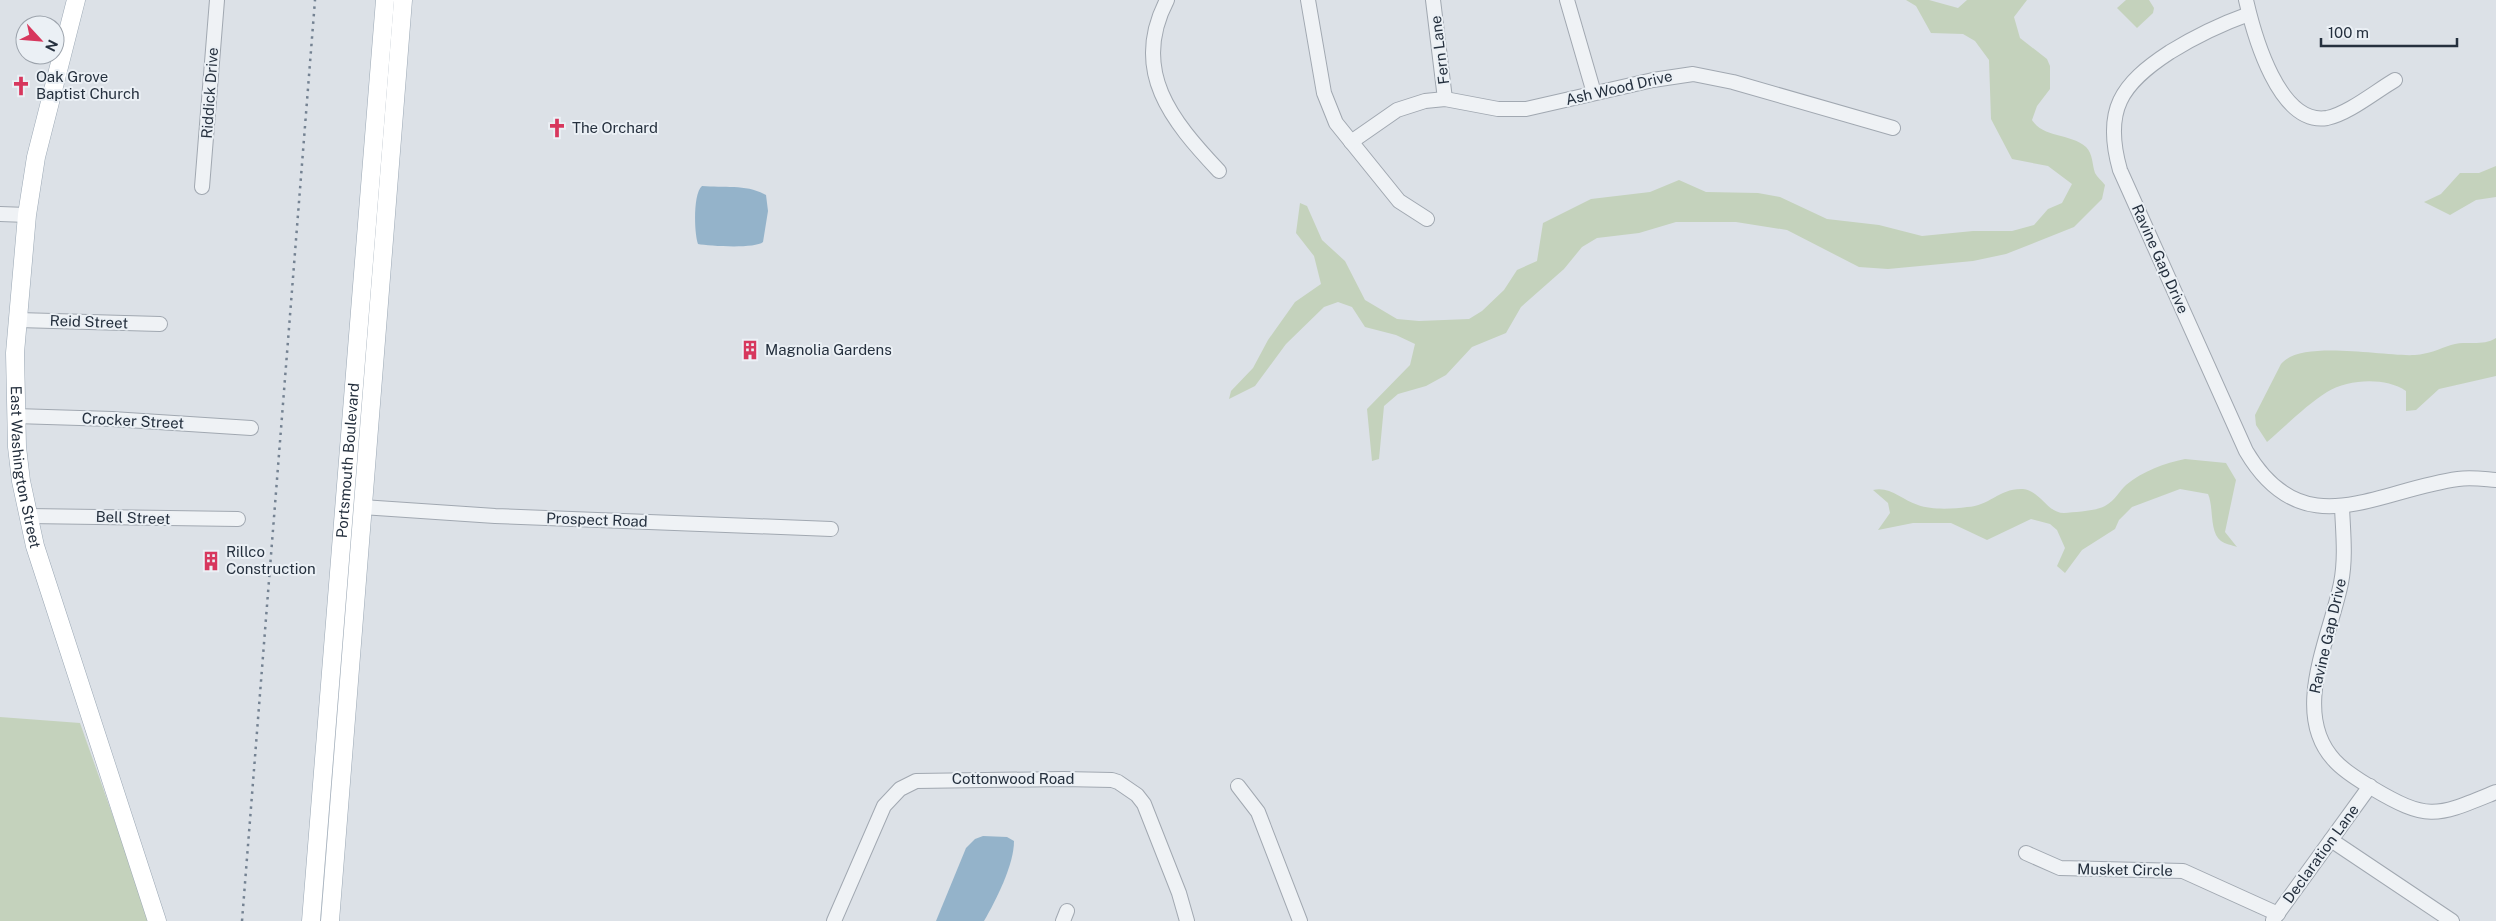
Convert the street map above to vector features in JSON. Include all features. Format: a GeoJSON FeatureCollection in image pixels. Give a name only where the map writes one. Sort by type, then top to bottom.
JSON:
{"type":"FeatureCollection","features":[{"type":"Feature","properties":{"kind":"main road","name":"East Washington Street"},"geometry":{"type":"LineString","coordinates":[[76,0],[36,157],[27,215],[18,320],[16,416],[21,481],[44,576],[157,921]]}},
{"type":"Feature","properties":{"kind":"main road","name":"Portsmouth Boulevard"},"geometry":{"type":"LineString","coordinates":[[330,921],[362,504],[379,70],[385,0]]}},
{"type":"Feature","properties":{"kind":"main road","name":"Portsmouth Boulevard"},"geometry":{"type":"LineString","coordinates":[[311,921],[345,500],[397,72],[403,0]]}},
{"type":"Feature","properties":{"kind":"street","name":"Riddick Drive"},"geometry":{"type":"LineString","coordinates":[[202,187],[217,0]]}},
{"type":"Feature","properties":{"kind":"street"},"geometry":{"type":"LineString","coordinates":[[1167,0],[1156,28],[1153,49],[1160,94],[1172,115],[1194,144],[1219,171]]}},
{"type":"Feature","properties":{"kind":"street"},"geometry":{"type":"LineString","coordinates":[[1308,0],[1324,93],[1336,123],[1399,200],[1427,220]]}},
{"type":"Feature","properties":{"kind":"street","name":"Fern Lane"},"geometry":{"type":"LineString","coordinates":[[1433,0],[1445,99]]}},
{"type":"Feature","properties":{"kind":"street"},"geometry":{"type":"LineString","coordinates":[[1567,0],[1594,93]]}},
{"type":"Feature","properties":{"kind":"street"},"geometry":{"type":"LineString","coordinates":[[2246,0],[2258,46],[2279,86],[2291,104],[2307,115],[2325,118],[2333,116],[2395,80]]}},
{"type":"Feature","properties":{"kind":"street","name":"Ravine Gap Drive"},"geometry":{"type":"LineString","coordinates":[[2249,14],[2200,34],[2139,74],[2120,100],[2113,133],[2114,149],[2124,179],[2236,430],[2254,465],[2264,477],[2290,496],[2321,506],[2342,507],[2458,479],[2496,480]]}},
{"type":"Feature","properties":{"kind":"street"},"geometry":{"type":"LineString","coordinates":[[379,70],[397,72]]}},
{"type":"Feature","properties":{"kind":"street","name":"Ash Wood Drive"},"geometry":{"type":"LineString","coordinates":[[1351,142],[1397,110],[1424,100],[1445,99],[1512,110],[1532,108],[1681,74],[1708,76],[1893,128]]}},
{"type":"Feature","properties":{"kind":"street"},"geometry":{"type":"LineString","coordinates":[[0,214],[27,215]]}},
{"type":"Feature","properties":{"kind":"street","name":"Reid Street"},"geometry":{"type":"LineString","coordinates":[[18,320],[160,324]]}},
{"type":"Feature","properties":{"kind":"street","name":"Crocker Street"},"geometry":{"type":"LineString","coordinates":[[16,416],[112,419],[251,428]]}},
{"type":"Feature","properties":{"kind":"street","name":"Prospect Road"},"geometry":{"type":"LineString","coordinates":[[345,500],[362,504],[495,516],[831,529]]}},
{"type":"Feature","properties":{"kind":"street","name":"Ravine Gap Drive"},"geometry":{"type":"LineString","coordinates":[[2342,507],[2344,555],[2342,581],[2316,685],[2313,712],[2319,737],[2330,755],[2344,770],[2404,807],[2430,812],[2455,808],[2496,792]]}},
{"type":"Feature","properties":{"kind":"street","name":"Bell Street"},"geometry":{"type":"LineString","coordinates":[[28,516],[238,519]]}},
{"type":"Feature","properties":{"kind":"street"},"geometry":{"type":"LineString","coordinates":[[327,723],[345,723]]}},
{"type":"Feature","properties":{"kind":"street","name":"Cottonwood Road"},"geometry":{"type":"LineString","coordinates":[[834,921],[884,806],[891,797],[909,783],[916,780],[1071,779],[1112,780],[1128,787],[1137,795],[1153,824],[1187,921]]}},
{"type":"Feature","properties":{"kind":"street"},"geometry":{"type":"LineString","coordinates":[[1238,786],[1258,812],[1300,921]]}},
{"type":"Feature","properties":{"kind":"street","name":"Declaration Lane"},"geometry":{"type":"LineString","coordinates":[[2275,918],[2370,786]]}},
{"type":"Feature","properties":{"kind":"street"},"geometry":{"type":"LineString","coordinates":[[2331,840],[2452,921]]}},
{"type":"Feature","properties":{"kind":"street","name":"Musket Circle"},"geometry":{"type":"LineString","coordinates":[[2026,853],[2060,868],[2183,871],[2275,918]]}},
{"type":"Feature","properties":{"kind":"green space"},"geometry":{"type":"Polygon","coordinates":[[[1906,0],[1929,0],[1958,8],[1967,0],[2027,0],[2014,17],[2020,38],[2047,59],[2050,66],[2050,89],[2037,106],[2032,120],[2043,130],[2072,139],[2086,147],[2091,156],[2095,173],[2105,185],[2102,199],[2074,227],[2006,254],[1973,261],[1888,269],[1859,267],[1787,230],[1736,222],[1676,222],[1639,233],[1597,238],[1582,247],[1564,269],[1521,307],[1506,333],[1472,347],[1446,375],[1426,386],[1398,394],[1384,406],[1379,459],[1372,461],[1367,409],[1410,365],[1415,344],[1396,335],[1365,327],[1352,307],[1338,302],[1324,307],[1286,344],[1255,386],[1229,399],[1231,391],[1253,368],[1268,340],[1295,302],[1321,284],[1314,256],[1296,233],[1300,203],[1307,206],[1322,240],[1345,261],[1365,300],[1397,319],[1419,321],[1469,319],[1482,311],[1504,290],[1517,270],[1537,261],[1543,223],[1591,199],[1650,192],[1679,180],[1706,192],[1758,193],[1780,197],[1827,219],[1879,225],[1922,236],[1973,231],[2012,231],[2034,225],[2048,209],[2062,203],[2072,184],[2048,166],[2012,159],[1991,119],[1989,60],[1975,41],[1963,34],[1931,33],[1916,6],[1906,0]]]}},
{"type":"Feature","properties":{"kind":"green space"},"geometry":{"type":"Polygon","coordinates":[[[2126,0],[2149,0],[2154,8],[2153,13],[2137,28],[2117,8],[2126,0]]]}},
{"type":"Feature","properties":{"kind":"green space"},"geometry":{"type":"Polygon","coordinates":[[[2496,166],[2496,197],[2476,200],[2450,215],[2424,202],[2441,194],[2460,173],[2479,173],[2496,166]]]}},
{"type":"Feature","properties":{"kind":"green space"},"geometry":{"type":"Polygon","coordinates":[[[2496,338],[2496,376],[2439,389],[2416,410],[2406,411],[2406,391],[2397,386],[2378,382],[2356,382],[2336,388],[2319,397],[2267,442],[2256,425],[2255,415],[2281,364],[2291,357],[2306,352],[2324,351],[2415,355],[2451,345],[2480,343],[2496,338]]]}},
{"type":"Feature","properties":{"kind":"green space"},"geometry":{"type":"Polygon","coordinates":[[[2185,459],[2226,463],[2236,480],[2225,532],[2237,547],[2223,542],[2217,537],[2213,526],[2208,494],[2180,489],[2132,507],[2119,520],[2115,529],[2082,550],[2065,573],[2057,566],[2065,548],[2057,530],[2050,524],[2031,519],[1987,540],[1951,523],[1913,523],[1878,530],[1890,513],[1888,503],[1873,490],[1885,490],[1918,505],[1942,509],[1975,506],[2007,491],[2023,489],[2035,494],[2053,510],[2064,513],[2079,512],[2105,506],[2126,485],[2140,476],[2162,465],[2185,459]]]}},
{"type":"Feature","properties":{"kind":"green space"},"geometry":{"type":"Polygon","coordinates":[[[0,717],[80,723],[150,921],[0,921],[0,717]]]}},
{"type":"Feature","properties":{"kind":"water"},"geometry":{"type":"Polygon","coordinates":[[[702,186],[751,189],[766,195],[768,211],[763,242],[751,246],[698,244],[695,223],[696,205],[697,196],[702,186]]]}},
{"type":"Feature","properties":{"kind":"water"},"geometry":{"type":"Polygon","coordinates":[[[983,836],[1007,837],[1014,841],[1008,871],[989,913],[984,921],[936,921],[966,848],[975,839],[983,836]]]}},
{"type":"Feature","properties":{"kind":"railway"},"geometry":{"type":"LineString","coordinates":[[242,921],[315,0]]}},
{"type":"Feature","properties":{"kind":"place","name":"Oak Grove Baptist Church"},"geometry":{"type":"Point","coordinates":[21,86]}},
{"type":"Feature","properties":{"kind":"place","name":"The Orchard"},"geometry":{"type":"Point","coordinates":[557,128]}},
{"type":"Feature","properties":{"kind":"place","name":"Magnolia Gardens"},"geometry":{"type":"Point","coordinates":[750,350]}},
{"type":"Feature","properties":{"kind":"place","name":"Rillco Construction"},"geometry":{"type":"Point","coordinates":[211,561]}}]}
